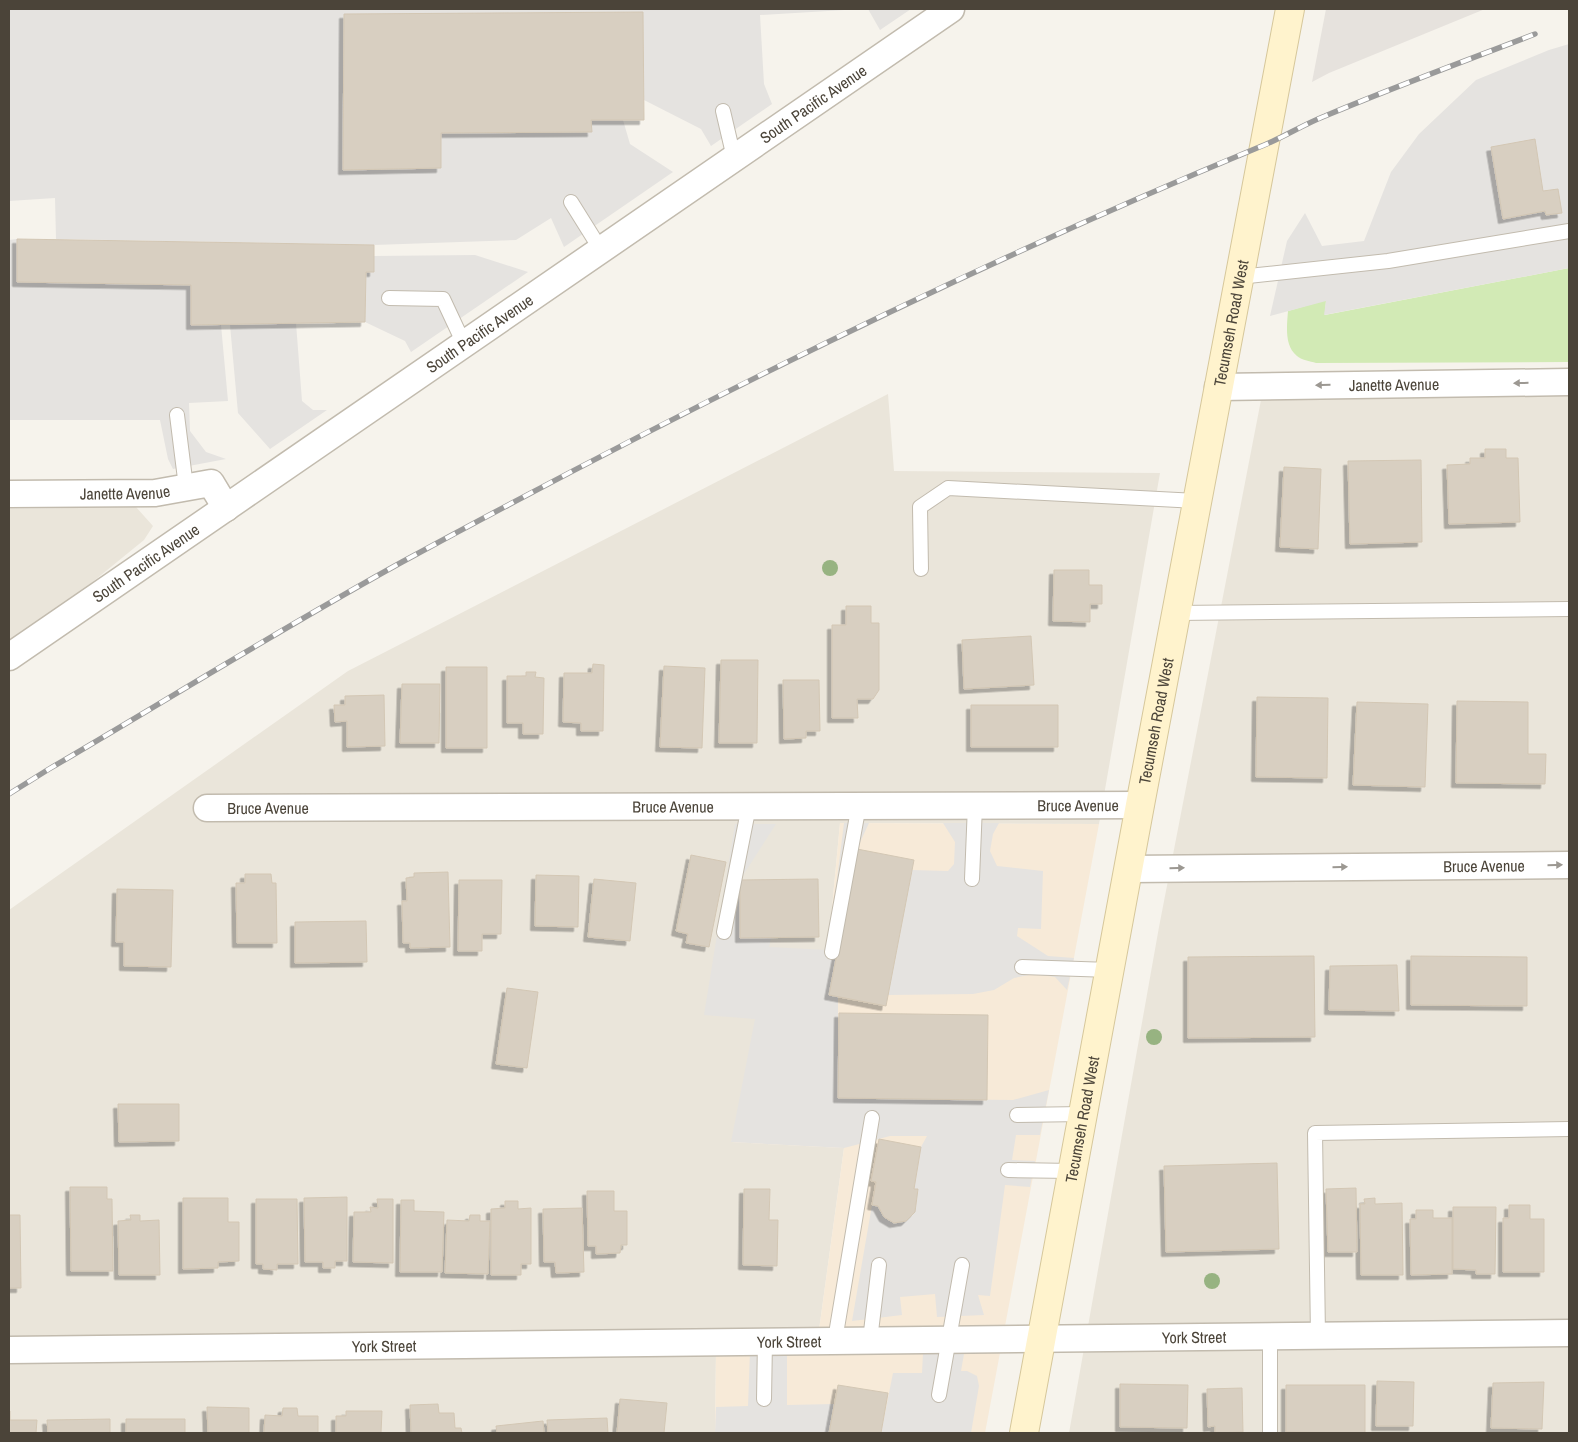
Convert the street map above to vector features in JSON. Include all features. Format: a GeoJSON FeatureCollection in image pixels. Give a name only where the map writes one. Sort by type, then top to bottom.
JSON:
{"type":"FeatureCollection","features":[{"type":"Feature","properties":{"kind":"main road","name":"Tecumseh Road West"},"geometry":{"type":"LineString","coordinates":[[1024,1433],[1218,386],[1290,9]]}},
{"type":"Feature","properties":{"kind":"street","name":"South Pacific Avenue"},"geometry":{"type":"LineString","coordinates":[[9,657],[951,9]]}},
{"type":"Feature","properties":{"kind":"street","name":"Janette Avenue"},"geometry":{"type":"LineString","coordinates":[[1218,386],[1569,382]]}},
{"type":"Feature","properties":{"kind":"street","name":"Janette Avenue"},"geometry":{"type":"LineString","coordinates":[[9,494],[155,493],[210,483],[226,508]]}},
{"type":"Feature","properties":{"kind":"street","name":"Bruce Avenue"},"geometry":{"type":"LineString","coordinates":[[207,808],[1140,805]]}},
{"type":"Feature","properties":{"kind":"street","name":"Bruce Avenue"},"geometry":{"type":"LineString","coordinates":[[1129,869],[1569,865]]}},
{"type":"Feature","properties":{"kind":"street","name":"York Street"},"geometry":{"type":"LineString","coordinates":[[9,1350],[1569,1333]]}},
{"type":"Feature","properties":{"kind":"lane"},"geometry":{"type":"LineString","coordinates":[[723,111],[734,158]]}},
{"type":"Feature","properties":{"kind":"lane"},"geometry":{"type":"LineString","coordinates":[[571,202],[601,250]]}},
{"type":"Feature","properties":{"kind":"lane"},"geometry":{"type":"LineString","coordinates":[[1239,276],[1388,261],[1569,231]]}},
{"type":"Feature","properties":{"kind":"lane"},"geometry":{"type":"LineString","coordinates":[[389,298],[443,299],[464,344]]}},
{"type":"Feature","properties":{"kind":"lane"},"geometry":{"type":"LineString","coordinates":[[177,415],[186,487]]}},
{"type":"Feature","properties":{"kind":"lane"},"geometry":{"type":"LineString","coordinates":[[921,569],[920,507],[948,488],[1197,501]]}},
{"type":"Feature","properties":{"kind":"lane"},"geometry":{"type":"LineString","coordinates":[[1176,613],[1569,609]]}},
{"type":"Feature","properties":{"kind":"lane"},"geometry":{"type":"LineString","coordinates":[[832,952],[859,805]]}},
{"type":"Feature","properties":{"kind":"lane"},"geometry":{"type":"LineString","coordinates":[[972,879],[975,805]]}},
{"type":"Feature","properties":{"kind":"lane"},"geometry":{"type":"LineString","coordinates":[[724,932],[749,806]]}},
{"type":"Feature","properties":{"kind":"lane"},"geometry":{"type":"LineString","coordinates":[[1022,967],[1110,970]]}},
{"type":"Feature","properties":{"kind":"lane"},"geometry":{"type":"LineString","coordinates":[[1017,1115],[1083,1114]]}},
{"type":"Feature","properties":{"kind":"lane"},"geometry":{"type":"LineString","coordinates":[[836,1340],[872,1118]]}},
{"type":"Feature","properties":{"kind":"lane"},"geometry":{"type":"LineString","coordinates":[[1318,1336],[1315,1133],[1569,1129]]}},
{"type":"Feature","properties":{"kind":"lane"},"geometry":{"type":"LineString","coordinates":[[1008,1170],[1072,1171]]}},
{"type":"Feature","properties":{"kind":"lane"},"geometry":{"type":"LineString","coordinates":[[870,1340],[879,1265]]}},
{"type":"Feature","properties":{"kind":"lane"},"geometry":{"type":"LineString","coordinates":[[938,1395],[962,1265]]}},
{"type":"Feature","properties":{"kind":"lane"},"geometry":{"type":"LineString","coordinates":[[1270,1336],[1270,1433]]}},
{"type":"Feature","properties":{"kind":"lane"},"geometry":{"type":"LineString","coordinates":[[764,1400],[765,1342]]}},
{"type":"Feature","properties":{"kind":"shaded area"},"geometry":{"type":"Polygon","coordinates":[[[9,9],[861,9],[760,15],[764,84],[772,104],[711,146],[701,129],[644,100],[643,12],[344,14],[343,170],[441,168],[441,133],[591,132],[591,120],[623,120],[630,144],[673,172],[564,247],[551,218],[516,240],[374,245],[56,239],[55,198],[9,201],[9,9]]]}},
{"type":"Feature","properties":{"kind":"shaded area"},"geometry":{"type":"Polygon","coordinates":[[[868,9],[911,9],[880,30],[868,9]]]}},
{"type":"Feature","properties":{"kind":"shaded area"},"geometry":{"type":"Polygon","coordinates":[[[1326,9],[1485,9],[1329,73],[1312,82],[1326,9]]]}},
{"type":"Feature","properties":{"kind":"shaded area"},"geometry":{"type":"Polygon","coordinates":[[[1569,44],[1569,268],[1324,315],[1326,301],[1270,316],[1287,241],[1305,213],[1322,246],[1364,241],[1391,172],[1419,134],[1476,80],[1549,50],[1569,44]]]}},
{"type":"Feature","properties":{"kind":"shaded area"},"geometry":{"type":"Polygon","coordinates":[[[17,239],[17,282],[191,285],[191,325],[221,325],[228,401],[189,403],[190,431],[206,452],[226,459],[173,469],[168,459],[160,420],[9,420],[9,240],[17,239]]]}},
{"type":"Feature","properties":{"kind":"shaded area"},"geometry":{"type":"Polygon","coordinates":[[[475,255],[528,272],[411,352],[405,341],[365,322],[366,272],[374,272],[374,256],[475,255]]]}},
{"type":"Feature","properties":{"kind":"shaded area"},"geometry":{"type":"Polygon","coordinates":[[[296,323],[302,401],[313,410],[327,410],[270,449],[238,413],[230,325],[296,323]]]}},
{"type":"Feature","properties":{"kind":"shaded area"},"geometry":{"type":"Polygon","coordinates":[[[888,394],[894,471],[1160,473],[1099,824],[840,823],[828,950],[731,1142],[844,1148],[816,1352],[716,1351],[715,1433],[9,1433],[9,910],[348,671],[888,394]]]}},
{"type":"Feature","properties":{"kind":"shaded area"},"geometry":{"type":"Polygon","coordinates":[[[1569,396],[1569,1433],[1069,1433],[1159,927],[1261,400],[1569,396]]]}},
{"type":"Feature","properties":{"kind":"shaded area"},"geometry":{"type":"Polygon","coordinates":[[[136,507],[153,526],[144,540],[9,650],[9,509],[136,507]]]}},
{"type":"Feature","properties":{"kind":"shaded area"},"geometry":{"type":"Polygon","coordinates":[[[840,823],[1099,824],[985,1433],[715,1433],[716,1351],[816,1352],[844,1148],[731,1142],[828,950],[840,823]]]}},
{"type":"Feature","properties":{"kind":"shaded area"},"geometry":{"type":"Polygon","coordinates":[[[844,823],[869,823],[857,849],[829,995],[838,997],[838,1098],[1013,1100],[1049,1090],[1040,1135],[1016,1135],[1012,1160],[1035,1161],[1030,1187],[1005,1185],[990,1296],[978,1295],[984,1315],[937,1317],[935,1294],[900,1297],[902,1315],[852,1321],[872,1205],[878,1206],[884,1217],[894,1223],[906,1221],[914,1212],[918,1190],[914,1189],[921,1147],[927,1136],[890,1136],[844,1148],[731,1142],[755,1019],[704,1015],[735,824],[776,824],[740,880],[740,938],[771,938],[769,947],[828,950],[844,823]]]}},
{"type":"Feature","properties":{"kind":"shaded area"},"geometry":{"type":"Polygon","coordinates":[[[943,823],[999,823],[993,834],[990,851],[997,866],[1043,871],[1041,929],[1018,928],[1017,936],[1048,956],[1074,958],[1067,990],[1055,977],[1034,974],[1014,978],[994,990],[973,994],[888,995],[912,870],[948,871],[954,864],[955,842],[943,823]]]}},
{"type":"Feature","properties":{"kind":"shaded area"},"geometry":{"type":"Polygon","coordinates":[[[750,1351],[787,1352],[787,1405],[834,1404],[829,1433],[715,1433],[716,1407],[748,1406],[750,1351]]]}},
{"type":"Feature","properties":{"kind":"shaded area"},"geometry":{"type":"Polygon","coordinates":[[[923,1353],[964,1354],[961,1371],[967,1371],[977,1376],[979,1386],[971,1433],[881,1433],[893,1373],[922,1373],[923,1353]]]}},
{"type":"Feature","properties":{"kind":"green space"},"geometry":{"type":"Polygon","coordinates":[[[1569,268],[1569,362],[1316,363],[1299,357],[1293,352],[1288,341],[1288,311],[1326,300],[1325,315],[1569,268]]]}},
{"type":"Feature","properties":{"kind":"building"},"geometry":{"type":"Polygon","coordinates":[[[643,12],[644,120],[591,120],[592,132],[441,133],[441,168],[343,170],[344,14],[643,12]]]}},
{"type":"Feature","properties":{"kind":"building"},"geometry":{"type":"Polygon","coordinates":[[[1535,139],[1543,191],[1558,189],[1562,213],[1546,215],[1545,211],[1503,219],[1491,147],[1535,139]]]}},
{"type":"Feature","properties":{"kind":"building"},"geometry":{"type":"Polygon","coordinates":[[[17,239],[374,245],[374,272],[366,272],[365,322],[191,325],[191,285],[17,282],[17,239]]]}},
{"type":"Feature","properties":{"kind":"building"},"geometry":{"type":"Polygon","coordinates":[[[1485,449],[1506,449],[1506,458],[1518,458],[1520,522],[1449,524],[1447,465],[1470,464],[1470,458],[1485,458],[1485,449]]]}},
{"type":"Feature","properties":{"kind":"building"},"geometry":{"type":"Polygon","coordinates":[[[1421,460],[1422,542],[1350,544],[1348,461],[1421,460]]]}},
{"type":"Feature","properties":{"kind":"building"},"geometry":{"type":"Polygon","coordinates":[[[1284,467],[1321,469],[1318,549],[1280,547],[1284,467]]]}},
{"type":"Feature","properties":{"kind":"building"},"geometry":{"type":"Polygon","coordinates":[[[1054,570],[1089,570],[1089,585],[1102,585],[1102,604],[1090,604],[1090,622],[1053,621],[1054,570]]]}},
{"type":"Feature","properties":{"kind":"building"},"geometry":{"type":"Polygon","coordinates":[[[846,606],[871,606],[871,623],[879,623],[879,690],[873,699],[857,699],[858,718],[832,718],[832,625],[846,625],[846,606]]]}},
{"type":"Feature","properties":{"kind":"building"},"geometry":{"type":"Polygon","coordinates":[[[1031,636],[1034,685],[964,689],[962,640],[1031,636]]]}},
{"type":"Feature","properties":{"kind":"building"},"geometry":{"type":"Polygon","coordinates":[[[721,660],[758,660],[757,743],[719,743],[721,660]]]}},
{"type":"Feature","properties":{"kind":"building"},"geometry":{"type":"Polygon","coordinates":[[[593,664],[604,665],[603,731],[581,731],[581,723],[563,722],[564,673],[592,673],[593,664]]]}},
{"type":"Feature","properties":{"kind":"building"},"geometry":{"type":"Polygon","coordinates":[[[664,666],[705,668],[702,748],[660,747],[664,666]]]}},
{"type":"Feature","properties":{"kind":"building"},"geometry":{"type":"Polygon","coordinates":[[[446,667],[487,667],[487,748],[446,748],[446,667]]]}},
{"type":"Feature","properties":{"kind":"building"},"geometry":{"type":"Polygon","coordinates":[[[526,672],[536,672],[535,677],[544,678],[543,734],[523,734],[523,723],[507,723],[507,676],[526,676],[526,672]]]}},
{"type":"Feature","properties":{"kind":"building"},"geometry":{"type":"Polygon","coordinates":[[[783,680],[819,680],[820,731],[806,731],[806,738],[784,739],[783,680]]]}},
{"type":"Feature","properties":{"kind":"building"},"geometry":{"type":"Polygon","coordinates":[[[402,684],[440,684],[439,743],[400,743],[402,684]]]}},
{"type":"Feature","properties":{"kind":"building"},"geometry":{"type":"Polygon","coordinates":[[[384,695],[385,746],[347,747],[347,721],[335,722],[334,705],[345,705],[345,696],[384,695]]]}},
{"type":"Feature","properties":{"kind":"building"},"geometry":{"type":"Polygon","coordinates":[[[1257,697],[1328,698],[1327,778],[1256,777],[1257,697]]]}},
{"type":"Feature","properties":{"kind":"building"},"geometry":{"type":"Polygon","coordinates":[[[1457,701],[1528,702],[1528,754],[1546,754],[1545,784],[1456,783],[1457,701]]]}},
{"type":"Feature","properties":{"kind":"building"},"geometry":{"type":"Polygon","coordinates":[[[1357,702],[1428,704],[1425,787],[1353,785],[1357,702]]]}},
{"type":"Feature","properties":{"kind":"building"},"geometry":{"type":"Polygon","coordinates":[[[971,705],[1058,705],[1058,747],[971,747],[971,705]]]}},
{"type":"Feature","properties":{"kind":"building"},"geometry":{"type":"Polygon","coordinates":[[[857,849],[914,860],[886,1006],[829,995],[857,849]]]}},
{"type":"Feature","properties":{"kind":"building"},"geometry":{"type":"Polygon","coordinates":[[[691,855],[726,862],[709,947],[686,943],[688,934],[676,931],[691,855]]]}},
{"type":"Feature","properties":{"kind":"building"},"geometry":{"type":"Polygon","coordinates":[[[448,872],[450,947],[410,948],[410,943],[403,943],[402,901],[407,901],[406,878],[414,877],[414,873],[448,872]]]}},
{"type":"Feature","properties":{"kind":"building"},"geometry":{"type":"Polygon","coordinates":[[[245,874],[271,874],[272,883],[276,883],[277,943],[237,943],[236,883],[245,883],[245,874]]]}},
{"type":"Feature","properties":{"kind":"building"},"geometry":{"type":"Polygon","coordinates":[[[536,875],[579,876],[578,927],[535,926],[536,875]]]}},
{"type":"Feature","properties":{"kind":"building"},"geometry":{"type":"Polygon","coordinates":[[[594,879],[636,883],[630,941],[588,937],[594,879]]]}},
{"type":"Feature","properties":{"kind":"building"},"geometry":{"type":"Polygon","coordinates":[[[818,879],[819,937],[740,938],[740,880],[818,879]]]}},
{"type":"Feature","properties":{"kind":"building"},"geometry":{"type":"Polygon","coordinates":[[[459,880],[502,880],[501,934],[482,934],[482,951],[458,951],[459,880]]]}},
{"type":"Feature","properties":{"kind":"building"},"geometry":{"type":"Polygon","coordinates":[[[117,889],[173,890],[171,967],[124,966],[124,942],[116,942],[117,889]]]}},
{"type":"Feature","properties":{"kind":"building"},"geometry":{"type":"Polygon","coordinates":[[[366,921],[367,962],[295,963],[295,922],[366,921]]]}},
{"type":"Feature","properties":{"kind":"building"},"geometry":{"type":"Polygon","coordinates":[[[1314,956],[1315,1037],[1188,1038],[1188,957],[1314,956]]]}},
{"type":"Feature","properties":{"kind":"building"},"geometry":{"type":"Polygon","coordinates":[[[1411,956],[1527,957],[1527,1006],[1411,1005],[1411,956]]]}},
{"type":"Feature","properties":{"kind":"building"},"geometry":{"type":"Polygon","coordinates":[[[1397,965],[1399,1011],[1329,1010],[1330,966],[1397,965]]]}},
{"type":"Feature","properties":{"kind":"building"},"geometry":{"type":"Polygon","coordinates":[[[507,988],[538,992],[527,1068],[496,1064],[507,988]]]}},
{"type":"Feature","properties":{"kind":"building"},"geometry":{"type":"Polygon","coordinates":[[[839,1013],[988,1015],[987,1100],[838,1098],[839,1013]]]}},
{"type":"Feature","properties":{"kind":"building"},"geometry":{"type":"Polygon","coordinates":[[[118,1104],[179,1104],[179,1141],[119,1142],[118,1104]]]}},
{"type":"Feature","properties":{"kind":"building"},"geometry":{"type":"Polygon","coordinates":[[[879,1139],[921,1147],[914,1189],[918,1189],[915,1212],[906,1221],[894,1223],[884,1217],[878,1206],[872,1205],[876,1182],[871,1181],[879,1139]]]}},
{"type":"Feature","properties":{"kind":"building"},"geometry":{"type":"Polygon","coordinates":[[[1277,1163],[1279,1249],[1166,1252],[1164,1166],[1277,1163]]]}},
{"type":"Feature","properties":{"kind":"building"},"geometry":{"type":"Polygon","coordinates":[[[70,1187],[107,1187],[107,1199],[112,1199],[113,1271],[71,1271],[70,1187]]]}},
{"type":"Feature","properties":{"kind":"building"},"geometry":{"type":"Polygon","coordinates":[[[1356,1188],[1357,1252],[1328,1252],[1326,1189],[1356,1188]]]}},
{"type":"Feature","properties":{"kind":"building"},"geometry":{"type":"Polygon","coordinates":[[[744,1189],[770,1189],[769,1220],[778,1220],[777,1266],[743,1265],[744,1189]]]}},
{"type":"Feature","properties":{"kind":"building"},"geometry":{"type":"Polygon","coordinates":[[[587,1191],[614,1191],[614,1211],[627,1211],[627,1245],[621,1245],[620,1253],[596,1254],[596,1246],[588,1246],[587,1191]]]}},
{"type":"Feature","properties":{"kind":"building"},"geometry":{"type":"Polygon","coordinates":[[[347,1197],[347,1261],[335,1261],[335,1268],[323,1268],[323,1262],[305,1262],[304,1198],[347,1197]]]}},
{"type":"Feature","properties":{"kind":"building"},"geometry":{"type":"Polygon","coordinates":[[[183,1198],[228,1198],[228,1222],[239,1222],[239,1261],[218,1262],[218,1268],[183,1269],[183,1198]]]}},
{"type":"Feature","properties":{"kind":"building"},"geometry":{"type":"Polygon","coordinates":[[[1375,1198],[1375,1204],[1402,1203],[1403,1275],[1361,1275],[1360,1204],[1365,1204],[1364,1199],[1375,1198]]]}},
{"type":"Feature","properties":{"kind":"building"},"geometry":{"type":"Polygon","coordinates":[[[256,1199],[297,1199],[298,1264],[277,1264],[277,1270],[263,1269],[263,1264],[256,1264],[256,1199]]]}},
{"type":"Feature","properties":{"kind":"building"},"geometry":{"type":"Polygon","coordinates":[[[377,1199],[393,1199],[393,1263],[353,1262],[354,1212],[371,1212],[370,1207],[378,1208],[377,1199]]]}},
{"type":"Feature","properties":{"kind":"building"},"geometry":{"type":"Polygon","coordinates":[[[401,1200],[414,1200],[414,1211],[444,1212],[442,1272],[400,1272],[401,1200]]]}},
{"type":"Feature","properties":{"kind":"building"},"geometry":{"type":"Polygon","coordinates":[[[505,1201],[518,1201],[518,1209],[531,1208],[531,1264],[521,1264],[521,1275],[491,1275],[491,1209],[505,1208],[505,1201]]]}},
{"type":"Feature","properties":{"kind":"building"},"geometry":{"type":"Polygon","coordinates":[[[1509,1205],[1530,1205],[1530,1219],[1544,1219],[1544,1272],[1503,1272],[1503,1218],[1509,1218],[1509,1205]]]}},
{"type":"Feature","properties":{"kind":"building"},"geometry":{"type":"Polygon","coordinates":[[[1453,1207],[1496,1207],[1495,1274],[1476,1274],[1476,1270],[1453,1269],[1453,1207]]]}},
{"type":"Feature","properties":{"kind":"building"},"geometry":{"type":"Polygon","coordinates":[[[582,1208],[584,1272],[556,1273],[555,1262],[544,1262],[543,1209],[582,1208]]]}},
{"type":"Feature","properties":{"kind":"building"},"geometry":{"type":"Polygon","coordinates":[[[1416,1210],[1433,1210],[1433,1218],[1452,1218],[1452,1274],[1411,1275],[1410,1219],[1416,1219],[1416,1210]]]}},
{"type":"Feature","properties":{"kind":"building"},"geometry":{"type":"Polygon","coordinates":[[[9,1215],[20,1215],[21,1288],[9,1288],[9,1215]]]}},
{"type":"Feature","properties":{"kind":"building"},"geometry":{"type":"Polygon","coordinates":[[[130,1215],[140,1215],[140,1221],[159,1220],[160,1275],[119,1275],[118,1221],[131,1220],[130,1215]]]}},
{"type":"Feature","properties":{"kind":"building"},"geometry":{"type":"Polygon","coordinates":[[[470,1215],[480,1215],[480,1221],[490,1221],[488,1274],[445,1273],[447,1220],[469,1221],[470,1215]]]}},
{"type":"Feature","properties":{"kind":"building"},"geometry":{"type":"Polygon","coordinates":[[[1377,1381],[1414,1382],[1413,1426],[1376,1426],[1377,1381]]]}},
{"type":"Feature","properties":{"kind":"building"},"geometry":{"type":"Polygon","coordinates":[[[1544,1382],[1542,1429],[1491,1428],[1493,1383],[1544,1382]]]}},
{"type":"Feature","properties":{"kind":"building"},"geometry":{"type":"Polygon","coordinates":[[[1120,1384],[1188,1385],[1187,1428],[1120,1427],[1120,1384]]]}},
{"type":"Feature","properties":{"kind":"building"},"geometry":{"type":"Polygon","coordinates":[[[838,1385],[888,1393],[881,1433],[829,1433],[838,1385]]]}},
{"type":"Feature","properties":{"kind":"building"},"geometry":{"type":"Polygon","coordinates":[[[1286,1385],[1365,1385],[1365,1433],[1286,1432],[1286,1385]]]}},
{"type":"Feature","properties":{"kind":"building"},"geometry":{"type":"Polygon","coordinates":[[[1242,1388],[1243,1432],[1215,1433],[1215,1426],[1208,1427],[1207,1389],[1242,1388]]]}},
{"type":"Feature","properties":{"kind":"building"},"geometry":{"type":"Polygon","coordinates":[[[620,1399],[667,1403],[664,1433],[617,1433],[620,1399]]]}},
{"type":"Feature","properties":{"kind":"building"},"geometry":{"type":"Polygon","coordinates":[[[438,1404],[439,1413],[454,1413],[455,1428],[461,1428],[462,1433],[411,1433],[410,1405],[438,1404]]]}},
{"type":"Feature","properties":{"kind":"building"},"geometry":{"type":"Polygon","coordinates":[[[207,1407],[249,1408],[249,1433],[208,1433],[207,1407]]]}},
{"type":"Feature","properties":{"kind":"building"},"geometry":{"type":"Polygon","coordinates":[[[283,1408],[297,1408],[298,1416],[318,1416],[318,1433],[264,1433],[265,1415],[282,1416],[283,1408]]]}},
{"type":"Feature","properties":{"kind":"building"},"geometry":{"type":"Polygon","coordinates":[[[9,1411],[10,1420],[37,1420],[36,1433],[9,1433],[9,1411]]]}},
{"type":"Feature","properties":{"kind":"building"},"geometry":{"type":"Polygon","coordinates":[[[346,1411],[382,1411],[381,1433],[336,1433],[336,1416],[346,1416],[346,1411]]]}},
{"type":"Feature","properties":{"kind":"building"},"geometry":{"type":"Polygon","coordinates":[[[607,1418],[608,1433],[548,1433],[547,1420],[607,1418]]]}},
{"type":"Feature","properties":{"kind":"building"},"geometry":{"type":"Polygon","coordinates":[[[110,1419],[110,1433],[48,1433],[47,1420],[110,1419]]]}},
{"type":"Feature","properties":{"kind":"building"},"geometry":{"type":"Polygon","coordinates":[[[126,1419],[185,1419],[185,1433],[126,1433],[126,1419]]]}},
{"type":"Feature","properties":{"kind":"building"},"geometry":{"type":"Polygon","coordinates":[[[543,1421],[544,1433],[497,1433],[496,1426],[543,1421]]]}},
{"type":"Feature","properties":{"kind":"railway"},"geometry":{"type":"LineString","coordinates":[[9,794],[357,587],[507,506],[717,397],[931,292],[1039,242],[1266,144],[1325,116],[1535,34]]}}]}
